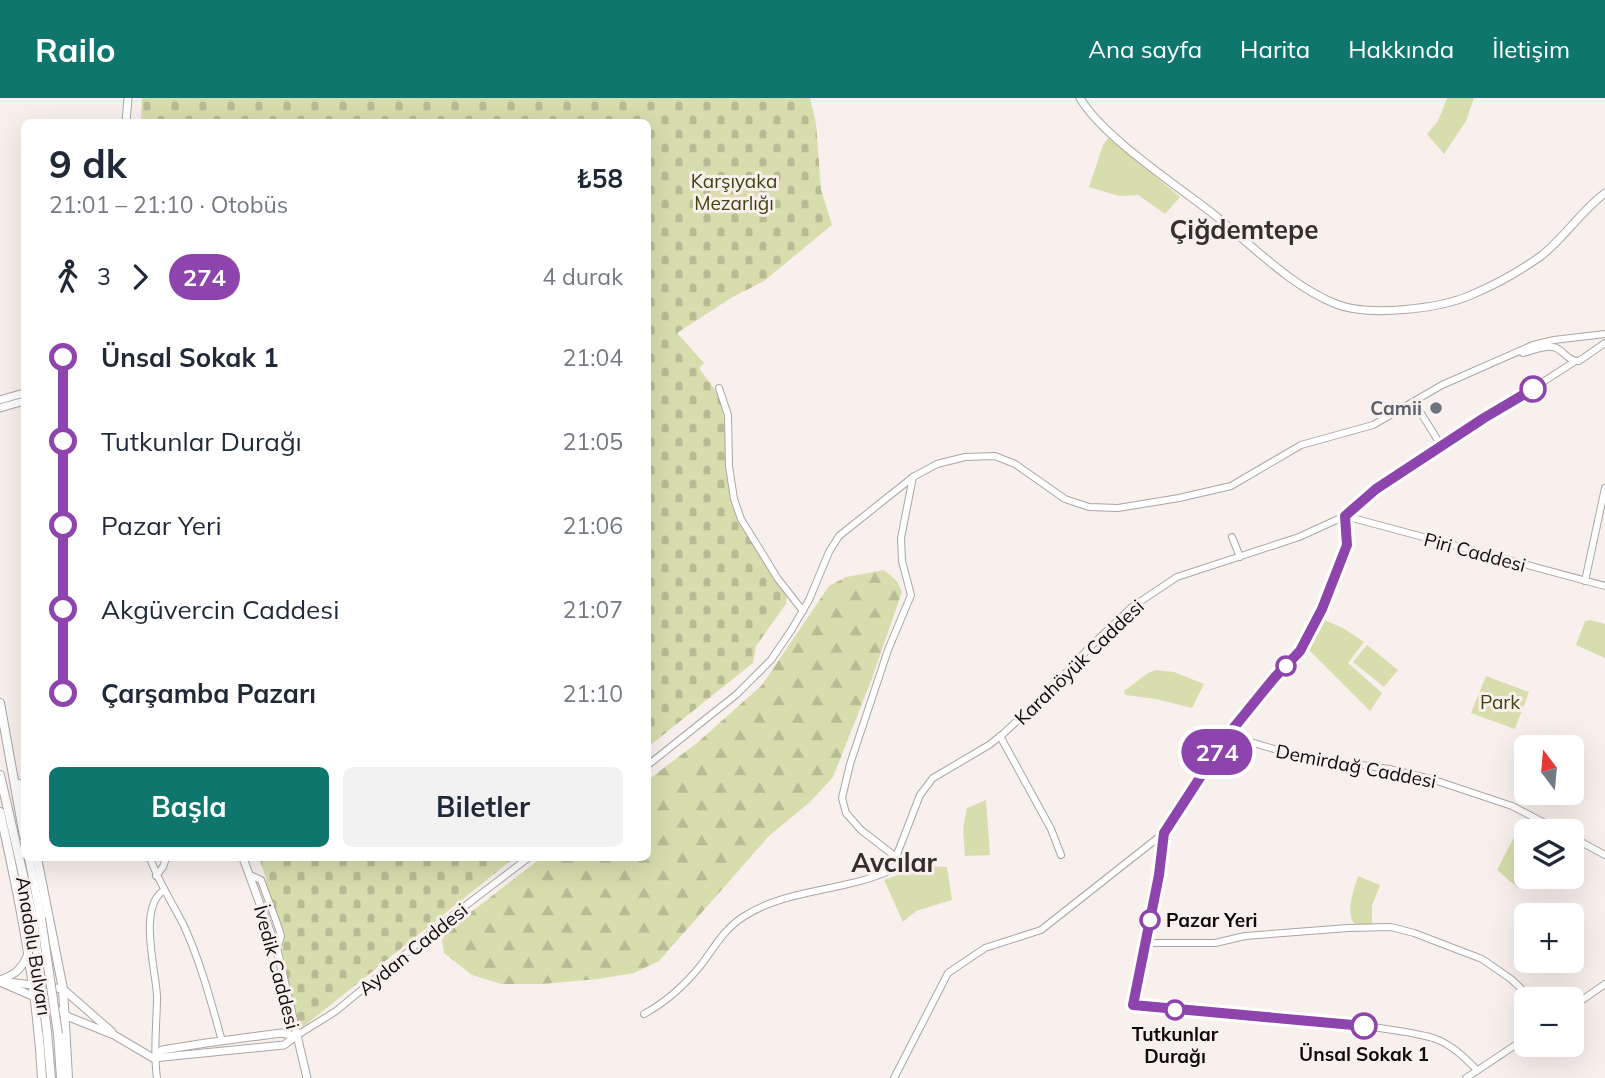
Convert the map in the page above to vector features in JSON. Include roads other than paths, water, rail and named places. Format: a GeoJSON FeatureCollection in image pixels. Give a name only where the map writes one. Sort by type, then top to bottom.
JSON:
{"type":"FeatureCollection","features":[{"type":"Feature","properties":{"kind":"main road"},"geometry":{"type":"LineString","coordinates":[[126,119],[128,98]]}},
{"type":"Feature","properties":{"kind":"main road"},"geometry":{"type":"LineString","coordinates":[[1080,98],[1104,127],[1273,264],[1317,295],[1352,308],[1409,308],[1469,296],[1495,284],[1538,257],[1561,238],[1605,192]]}},
{"type":"Feature","properties":{"kind":"main road"},"geometry":{"type":"LineString","coordinates":[[0,400],[21,398]]}},
{"type":"Feature","properties":{"kind":"main road"},"geometry":{"type":"LineString","coordinates":[[0,408],[21,399]]}},
{"type":"Feature","properties":{"kind":"main road"},"geometry":{"type":"LineString","coordinates":[[0,703],[21,820]]}},
{"type":"Feature","properties":{"kind":"main road"},"geometry":{"type":"LineString","coordinates":[[9,755],[21,795]]}},
{"type":"Feature","properties":{"kind":"main road","name":"Anadolu Bulvarı"},"geometry":{"type":"LineString","coordinates":[[0,775],[21,856]]}},
{"type":"Feature","properties":{"kind":"main road"},"geometry":{"type":"LineString","coordinates":[[0,812],[36,998],[42,1078]]}},
{"type":"Feature","properties":{"kind":"main road","name":"Anadolu Bulvarı"},"geometry":{"type":"LineString","coordinates":[[22,861],[37,918],[58,1034],[61,1078]]}},
{"type":"Feature","properties":{"kind":"main road","name":"Anadolu Bulvarı"},"geometry":{"type":"LineString","coordinates":[[29,861],[51,1078]]}},
{"type":"Feature","properties":{"kind":"main road"},"geometry":{"type":"LineString","coordinates":[[38,861],[63,989],[68,1078]]}},
{"type":"Feature","properties":{"kind":"main road","name":"İvedik Caddesi"},"geometry":{"type":"LineString","coordinates":[[244,861],[277,950],[307,1078]]}},
{"type":"Feature","properties":{"kind":"main road"},"geometry":{"type":"LineString","coordinates":[[0,981],[22,969],[28,954]]}},
{"type":"Feature","properties":{"kind":"main road"},"geometry":{"type":"LineString","coordinates":[[0,981],[63,989],[114,1035]]}},
{"type":"Feature","properties":{"kind":"main road"},"geometry":{"type":"LineString","coordinates":[[0,981],[114,1035],[153,1058],[284,1045],[296,1036]]}},
{"type":"Feature","properties":{"kind":"main road"},"geometry":{"type":"LineString","coordinates":[[153,1058],[162,1050],[281,1033],[296,1036]]}},
{"type":"Feature","properties":{"kind":"main road"},"geometry":{"type":"LineString","coordinates":[[222,1041],[224,1050]]}},
{"type":"Feature","properties":{"kind":"street"},"geometry":{"type":"LineString","coordinates":[[651,763],[760,671],[803,611],[839,536],[912,477],[943,461],[995,456],[1015,464],[1072,503],[1089,507],[1118,508],[1192,495],[1231,486],[1301,445],[1373,425],[1442,385],[1543,342],[1605,334]]}},
{"type":"Feature","properties":{"kind":"street"},"geometry":{"type":"LineString","coordinates":[[1575,338],[1587,348]]}},
{"type":"Feature","properties":{"kind":"street"},"geometry":{"type":"LineString","coordinates":[[1565,355],[1566,343],[1575,338]]}},
{"type":"Feature","properties":{"kind":"street"},"geometry":{"type":"LineString","coordinates":[[1587,348],[1605,343]]}},
{"type":"Feature","properties":{"kind":"street"},"geometry":{"type":"LineString","coordinates":[[1501,359],[1547,347],[1556,348],[1574,362],[1582,360],[1587,348]]}},
{"type":"Feature","properties":{"kind":"street","name":"Karahöyük Caddesi"},"geometry":{"type":"LineString","coordinates":[[644,1014],[661,1005],[681,987],[728,928],[742,918],[766,904],[843,886],[884,873],[896,864],[896,857],[920,794],[933,778],[1000,736],[1132,607],[1177,577],[1299,537],[1345,516],[1376,489],[1574,362]]}},
{"type":"Feature","properties":{"kind":"street"},"geometry":{"type":"LineString","coordinates":[[719,388],[728,415],[729,466],[734,499],[741,519],[778,579],[803,611]]}},
{"type":"Feature","properties":{"kind":"street"},"geometry":{"type":"LineString","coordinates":[[1414,402],[1442,447]]}},
{"type":"Feature","properties":{"kind":"street"},"geometry":{"type":"LineString","coordinates":[[896,857],[861,830],[846,813],[842,798],[850,764],[888,650],[911,595],[902,561],[901,538],[912,477]]}},
{"type":"Feature","properties":{"kind":"street"},"geometry":{"type":"LineString","coordinates":[[1585,581],[1605,488]]}},
{"type":"Feature","properties":{"kind":"street"},"geometry":{"type":"LineString","coordinates":[[894,1078],[948,973],[985,948],[1041,930],[1164,833],[1227,736],[1300,651],[1322,609],[1347,545],[1345,516]]}},
{"type":"Feature","properties":{"kind":"street","name":"Piri Caddesi"},"geometry":{"type":"LineString","coordinates":[[1345,516],[1605,586]]}},
{"type":"Feature","properties":{"kind":"street"},"geometry":{"type":"LineString","coordinates":[[1232,537],[1240,557]]}},
{"type":"Feature","properties":{"kind":"street"},"geometry":{"type":"LineString","coordinates":[[1000,736],[1051,829],[1061,855]]}},
{"type":"Feature","properties":{"kind":"street","name":"Demirdağ Caddesi"},"geometry":{"type":"LineString","coordinates":[[1227,736],[1294,755],[1389,769],[1431,779],[1512,807],[1536,819]]}},
{"type":"Feature","properties":{"kind":"street"},"geometry":{"type":"LineString","coordinates":[[1164,833],[1147,943],[1133,1005],[1332,1022],[1391,1030],[1433,1038],[1447,1044],[1476,1069]]}},
{"type":"Feature","properties":{"kind":"street"},"geometry":{"type":"LineString","coordinates":[[1584,844],[1605,855]]}},
{"type":"Feature","properties":{"kind":"street"},"geometry":{"type":"LineString","coordinates":[[151,861],[199,962],[222,1041]]}},
{"type":"Feature","properties":{"kind":"street"},"geometry":{"type":"LineString","coordinates":[[156,876],[165,861]]}},
{"type":"Feature","properties":{"kind":"street","name":"Aydan Caddesi"},"geometry":{"type":"LineString","coordinates":[[296,1036],[337,1011],[422,940],[524,861]]}},
{"type":"Feature","properties":{"kind":"street"},"geometry":{"type":"LineString","coordinates":[[157,1078],[153,1058],[157,997],[149,939],[153,907],[163,891]]}},
{"type":"Feature","properties":{"kind":"street"},"geometry":{"type":"LineString","coordinates":[[1147,943],[1215,943],[1257,935],[1391,927],[1482,959],[1519,987]]}},
{"type":"Feature","properties":{"kind":"street"},"geometry":{"type":"LineString","coordinates":[[1584,999],[1605,984]]}},
{"type":"Feature","properties":{"kind":"street"},"geometry":{"type":"LineString","coordinates":[[1466,1078],[1514,1045]]}},
{"type":"Feature","properties":{"kind":"place","name":"Camii"},"geometry":{"type":"Point","coordinates":[1436,408]}},
{"type":"Feature","properties":{"kind":"place","name":"Pazar Yeri"},"geometry":{"type":"Point","coordinates":[1150,920]}},
{"type":"Feature","properties":{"kind":"place","name":"Tutkunlar Durağı"},"geometry":{"type":"Point","coordinates":[1175,1010]}},
{"type":"Feature","properties":{"kind":"place","name":"Ünsal Sokak 1"},"geometry":{"type":"Point","coordinates":[1364,1026]}},
{"type":"Feature","properties":{"kind":"district","name":"Çiğdemtepe"},"geometry":{"type":"Point","coordinates":[1244,230]}},
{"type":"Feature","properties":{"kind":"district","name":"Avcılar"},"geometry":{"type":"Point","coordinates":[894,863]}},
{"type":"Feature","properties":{"kind":"park label","name":"Karşıyaka Mezarlığı"},"geometry":{"type":"Point","coordinates":[734,192]}},
{"type":"Feature","properties":{"kind":"park label","name":"Park"},"geometry":{"type":"Point","coordinates":[1500,702]}}]}
